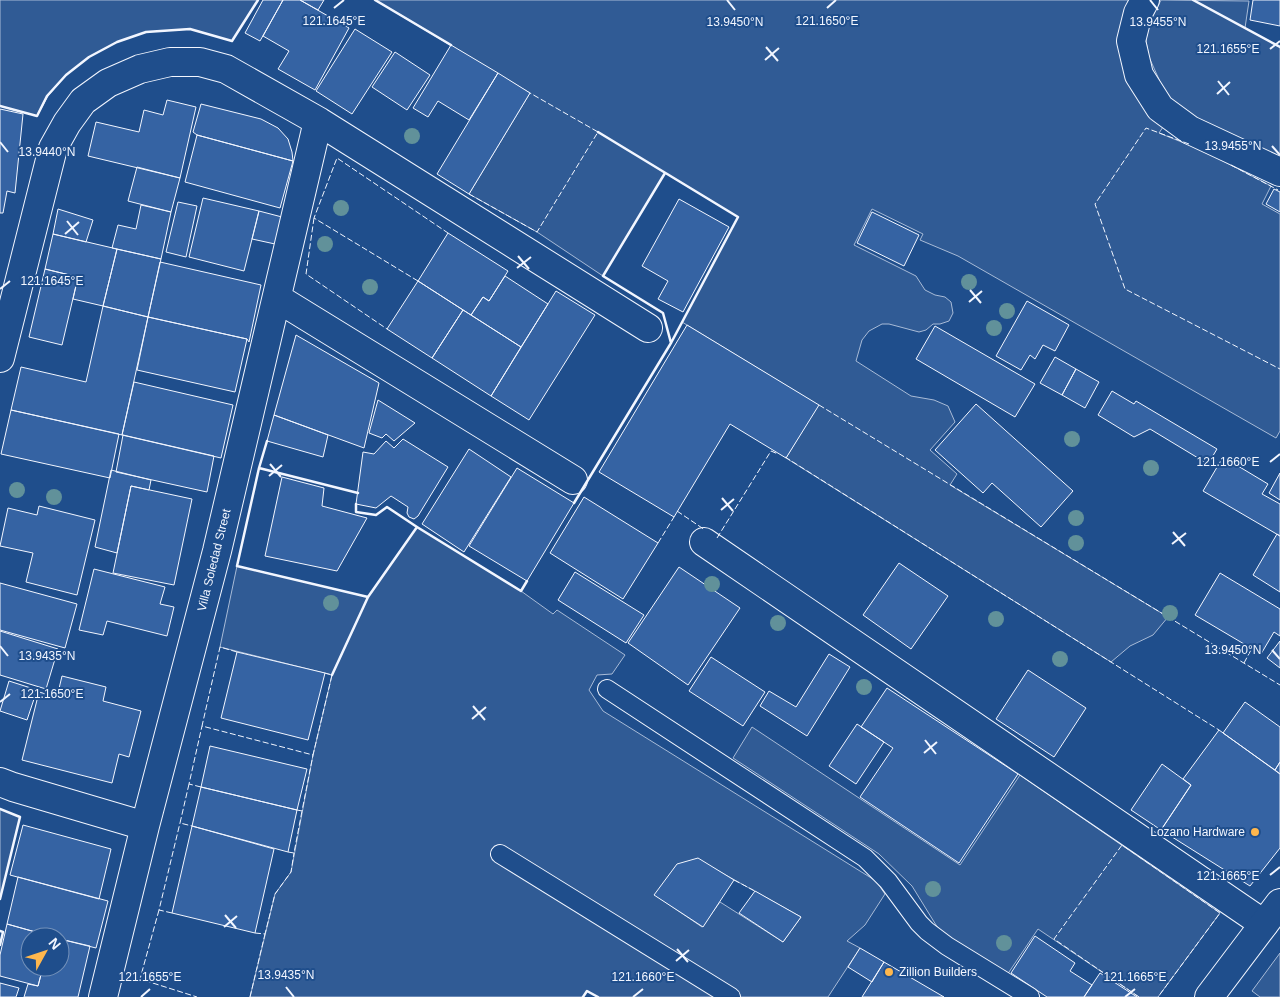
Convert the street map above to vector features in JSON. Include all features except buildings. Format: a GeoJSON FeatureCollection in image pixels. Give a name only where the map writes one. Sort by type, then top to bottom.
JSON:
{"type":"FeatureCollection","features":[{"type":"Feature","properties":{"kind":"street"},"geometry":{"type":"LineString","coordinates":[[1145,0],[1138,12],[1131,41],[1138,75],[1160,108],[1190,130],[1280,172]]}},
{"type":"Feature","properties":{"kind":"street"},"geometry":{"type":"LineString","coordinates":[[0,358],[53,148],[67,123],[83,101],[108,83],[140,69],[170,62],[200,62],[226,69],[318,121],[648,328]]}},
{"type":"Feature","properties":{"kind":"street","name":"Villa Soledad Street"},"geometry":{"type":"LineString","coordinates":[[103,997],[145,826],[217,552],[318,121]]}},
{"type":"Feature","properties":{"kind":"street"},"geometry":{"type":"LineString","coordinates":[[277,298],[573,480]]}},
{"type":"Feature","properties":{"kind":"street"},"geometry":{"type":"LineString","coordinates":[[704,542],[1276,909],[1209,997]]}},
{"type":"Feature","properties":{"kind":"street"},"geometry":{"type":"LineString","coordinates":[[0,782],[145,826]]}},
{"type":"Feature","properties":{"kind":"lane"},"geometry":{"type":"LineString","coordinates":[[608,689],[865,858],[888,881],[927,931],[947,946],[1030,997]]}},
{"type":"Feature","properties":{"kind":"lane"},"geometry":{"type":"LineString","coordinates":[[500,854],[731,997]]}},
{"type":"Feature","properties":{"kind":"shaded area"},"geometry":{"type":"Polygon","coordinates":[[[0,0],[258,0],[232,41],[190,29],[146,32],[117,42],[89,57],[66,75],[48,96],[37,116],[0,106],[0,0]]]}},
{"type":"Feature","properties":{"kind":"shaded area"},"geometry":{"type":"Polygon","coordinates":[[[375,0],[1137,0],[1124,20],[1165,124],[1159,133],[1204,151],[1271,186],[1262,204],[1280,214],[1280,431],[1276,438],[958,256],[920,240],[923,234],[872,209],[854,245],[916,276],[925,290],[945,297],[951,302],[953,313],[949,321],[933,324],[926,330],[919,332],[882,324],[869,331],[862,340],[856,361],[911,396],[934,400],[948,406],[955,422],[930,450],[957,474],[950,485],[1168,617],[1153,635],[1130,646],[1111,662],[786,458],[818,405],[682,322],[738,217],[665,173],[603,276],[537,232],[469,194],[530,93],[375,0]]]}},
{"type":"Feature","properties":{"kind":"shaded area"},"geometry":{"type":"Polygon","coordinates":[[[1161,0],[1249,1],[1245,28],[1280,47],[1280,161],[1197,124],[1166,95],[1149,57],[1146,41],[1148,26],[1161,0]]]}},
{"type":"Feature","properties":{"kind":"shaded area"},"geometry":{"type":"Polygon","coordinates":[[[417,527],[521,591],[553,614],[557,610],[625,655],[612,674],[597,675],[589,690],[603,711],[876,881],[885,894],[865,925],[847,941],[860,948],[828,997],[598,997],[587,991],[583,997],[250,997],[275,894],[291,872],[313,755],[332,675],[220,647],[237,566],[368,597],[417,527]],[[697,859],[655,895],[702,927],[720,902],[783,942],[801,917],[697,859]]]}},
{"type":"Feature","properties":{"kind":"shaded area"},"geometry":{"type":"Polygon","coordinates":[[[752,727],[960,865],[1020,775],[1220,913],[1158,997],[1139,997],[1038,929],[1007,975],[946,937],[936,925],[912,886],[879,854],[733,758],[752,727]]]}},
{"type":"Feature","properties":{"kind":"shaded area"},"geometry":{"type":"Polygon","coordinates":[[[0,809],[20,817],[0,899],[0,809]]]}},
{"type":"Feature","properties":{"kind":"shaded area"},"geometry":{"type":"Polygon","coordinates":[[[1280,953],[1280,997],[1260,997],[1252,991],[1280,953]]]}},
{"type":"Feature","properties":{"kind":"fence"},"geometry":{"type":"LineString","coordinates":[[469,194],[537,232],[598,132],[530,93]]}},
{"type":"Feature","properties":{"kind":"fence"},"geometry":{"type":"LineString","coordinates":[[1189,144],[1146,128],[1095,204],[1125,289],[1280,369]]}},
{"type":"Feature","properties":{"kind":"fence"},"geometry":{"type":"LineString","coordinates":[[418,281],[314,218],[337,158],[448,233]]}},
{"type":"Feature","properties":{"kind":"fence"},"geometry":{"type":"LineString","coordinates":[[1231,165],[1278,190]]}},
{"type":"Feature","properties":{"kind":"fence"},"geometry":{"type":"LineString","coordinates":[[314,218],[306,274],[387,329]]}},
{"type":"Feature","properties":{"kind":"fence"},"geometry":{"type":"LineString","coordinates":[[819,405],[1280,685]]}},
{"type":"Feature","properties":{"kind":"fence"},"geometry":{"type":"LineString","coordinates":[[717,538],[771,451],[778,454]]}},
{"type":"Feature","properties":{"kind":"fence"},"geometry":{"type":"LineString","coordinates":[[785,457],[1219,730]]}},
{"type":"Feature","properties":{"kind":"fence"},"geometry":{"type":"LineString","coordinates":[[677,511],[705,530]]}},
{"type":"Feature","properties":{"kind":"fence"},"geometry":{"type":"LineString","coordinates":[[658,543],[674,517]]}},
{"type":"Feature","properties":{"kind":"fence"},"geometry":{"type":"LineString","coordinates":[[237,652],[220,647],[202,726],[313,755],[332,675],[325,673]]}},
{"type":"Feature","properties":{"kind":"fence"},"geometry":{"type":"LineString","coordinates":[[1244,663],[1252,648]]}},
{"type":"Feature","properties":{"kind":"fence"},"geometry":{"type":"LineString","coordinates":[[201,787],[189,784],[202,726]]}},
{"type":"Feature","properties":{"kind":"fence"},"geometry":{"type":"LineString","coordinates":[[297,810],[302,811],[313,755]]}},
{"type":"Feature","properties":{"kind":"fence"},"geometry":{"type":"LineString","coordinates":[[189,784],[180,823],[192,826]]}},
{"type":"Feature","properties":{"kind":"fence"},"geometry":{"type":"LineString","coordinates":[[288,852],[294,853],[302,811]]}},
{"type":"Feature","properties":{"kind":"fence"},"geometry":{"type":"LineString","coordinates":[[172,913],[159,910],[180,823]]}},
{"type":"Feature","properties":{"kind":"fence"},"geometry":{"type":"LineString","coordinates":[[1139,997],[1054,939],[1122,845],[1220,913],[1158,997]]}},
{"type":"Feature","properties":{"kind":"fence"},"geometry":{"type":"LineString","coordinates":[[255,933],[265,934],[275,894],[291,872],[294,853]]}},
{"type":"Feature","properties":{"kind":"fence"},"geometry":{"type":"LineString","coordinates":[[734,880],[755,891]]}},
{"type":"Feature","properties":{"kind":"fence"},"geometry":{"type":"LineString","coordinates":[[159,910],[140,979],[197,997]]}},
{"type":"Feature","properties":{"kind":"fence"},"geometry":{"type":"LineString","coordinates":[[250,997],[265,934]]}},
{"type":"Feature","properties":{"kind":"wall"},"geometry":{"type":"LineString","coordinates":[[0,106],[37,116],[47,96],[66,75],[89,57],[117,42],[146,32],[190,29],[232,41],[258,0]]}},
{"type":"Feature","properties":{"kind":"wall"},"geometry":{"type":"LineString","coordinates":[[375,0],[451,45]]}},
{"type":"Feature","properties":{"kind":"wall"},"geometry":{"type":"LineString","coordinates":[[1193,0],[1280,47]]}},
{"type":"Feature","properties":{"kind":"wall"},"geometry":{"type":"LineString","coordinates":[[574,503],[671,343],[738,217],[598,132]]}},
{"type":"Feature","properties":{"kind":"wall"},"geometry":{"type":"LineString","coordinates":[[665,173],[603,276],[663,313],[671,343]]}},
{"type":"Feature","properties":{"kind":"wall"},"geometry":{"type":"LineString","coordinates":[[267,441],[259,468],[358,493]]}},
{"type":"Feature","properties":{"kind":"wall"},"geometry":{"type":"LineString","coordinates":[[259,468],[237,566],[368,597],[417,527],[387,507],[376,515],[356,512],[356,504]]}},
{"type":"Feature","properties":{"kind":"wall"},"geometry":{"type":"LineString","coordinates":[[417,527],[521,591],[527,581]]}},
{"type":"Feature","properties":{"kind":"wall"},"geometry":{"type":"LineString","coordinates":[[332,675],[368,597]]}},
{"type":"Feature","properties":{"kind":"wall"},"geometry":{"type":"LineString","coordinates":[[0,809],[20,817],[0,899]]}},
{"type":"Feature","properties":{"kind":"wall"},"geometry":{"type":"LineString","coordinates":[[0,931],[3,932],[0,945]]}},
{"type":"Feature","properties":{"kind":"wall"},"geometry":{"type":"LineString","coordinates":[[583,997],[587,991],[598,997]]}},
{"type":"Feature","properties":{"kind":"place","name":"Lozano Hardware"},"geometry":{"type":"Point","coordinates":[1255,832]}},
{"type":"Feature","properties":{"kind":"place","name":"Zillion Builders"},"geometry":{"type":"Point","coordinates":[889,972]}}]}
